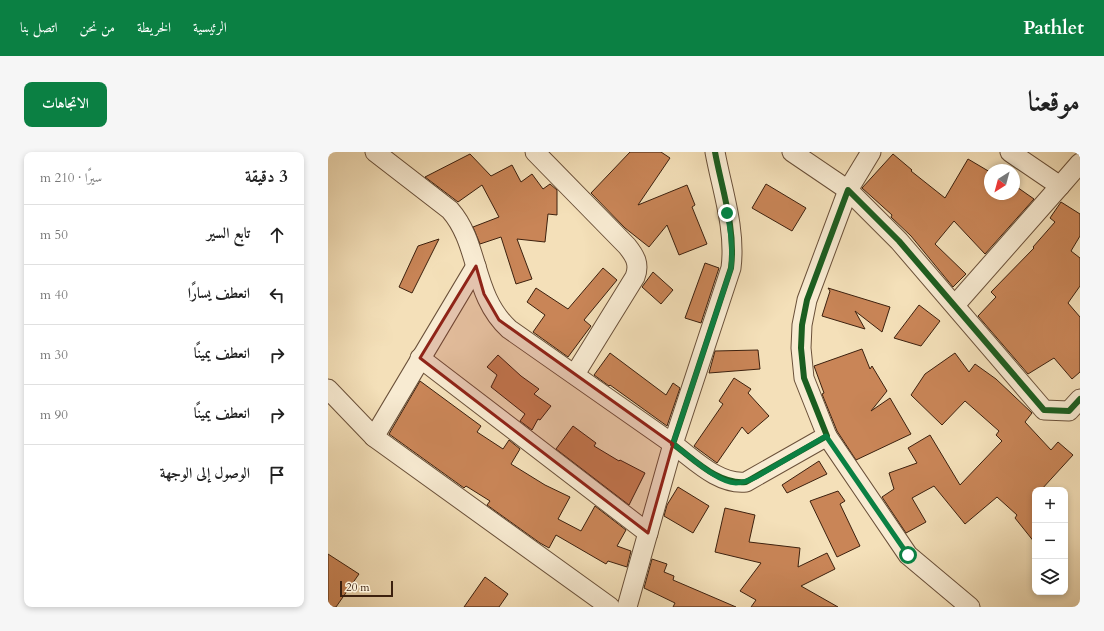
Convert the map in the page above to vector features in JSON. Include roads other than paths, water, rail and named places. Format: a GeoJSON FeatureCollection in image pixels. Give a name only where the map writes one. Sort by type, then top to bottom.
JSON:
{"type":"FeatureCollection","features":[{"type":"Feature","properties":{"kind":"street"},"geometry":{"type":"LineString","coordinates":[[376,152],[453,213],[461,226],[476,266],[484,294],[500,320],[509,329],[725,481],[736,483],[746,482],[826,436]]}},
{"type":"Feature","properties":{"kind":"street"},"geometry":{"type":"LineString","coordinates":[[627,607],[673,444],[731,268],[733,253],[732,233],[715,152]]}},
{"type":"Feature","properties":{"kind":"street"},"geometry":{"type":"LineString","coordinates":[[792,152],[848,190],[899,242],[955,305],[1044,410],[1069,410],[1080,399]]}},
{"type":"Feature","properties":{"kind":"street"},"geometry":{"type":"LineString","coordinates":[[871,152],[848,190],[807,300],[802,325],[801,348],[804,378],[826,436],[908,555],[970,607]]}},
{"type":"Feature","properties":{"kind":"street"},"geometry":{"type":"LineString","coordinates":[[1010,152],[1060,186]]}},
{"type":"Feature","properties":{"kind":"street"},"geometry":{"type":"LineString","coordinates":[[544,155],[627,246],[638,263],[635,277],[575,374]]}},
{"type":"Feature","properties":{"kind":"street"},"geometry":{"type":"LineString","coordinates":[[955,305],[1080,163]]}},
{"type":"Feature","properties":{"kind":"street"},"geometry":{"type":"LineString","coordinates":[[374,437],[476,266]]}},
{"type":"Feature","properties":{"kind":"street"},"geometry":{"type":"LineString","coordinates":[[420,358],[648,532]]}},
{"type":"Feature","properties":{"kind":"street"},"geometry":{"type":"LineString","coordinates":[[328,389],[374,437],[610,607]]}}]}
